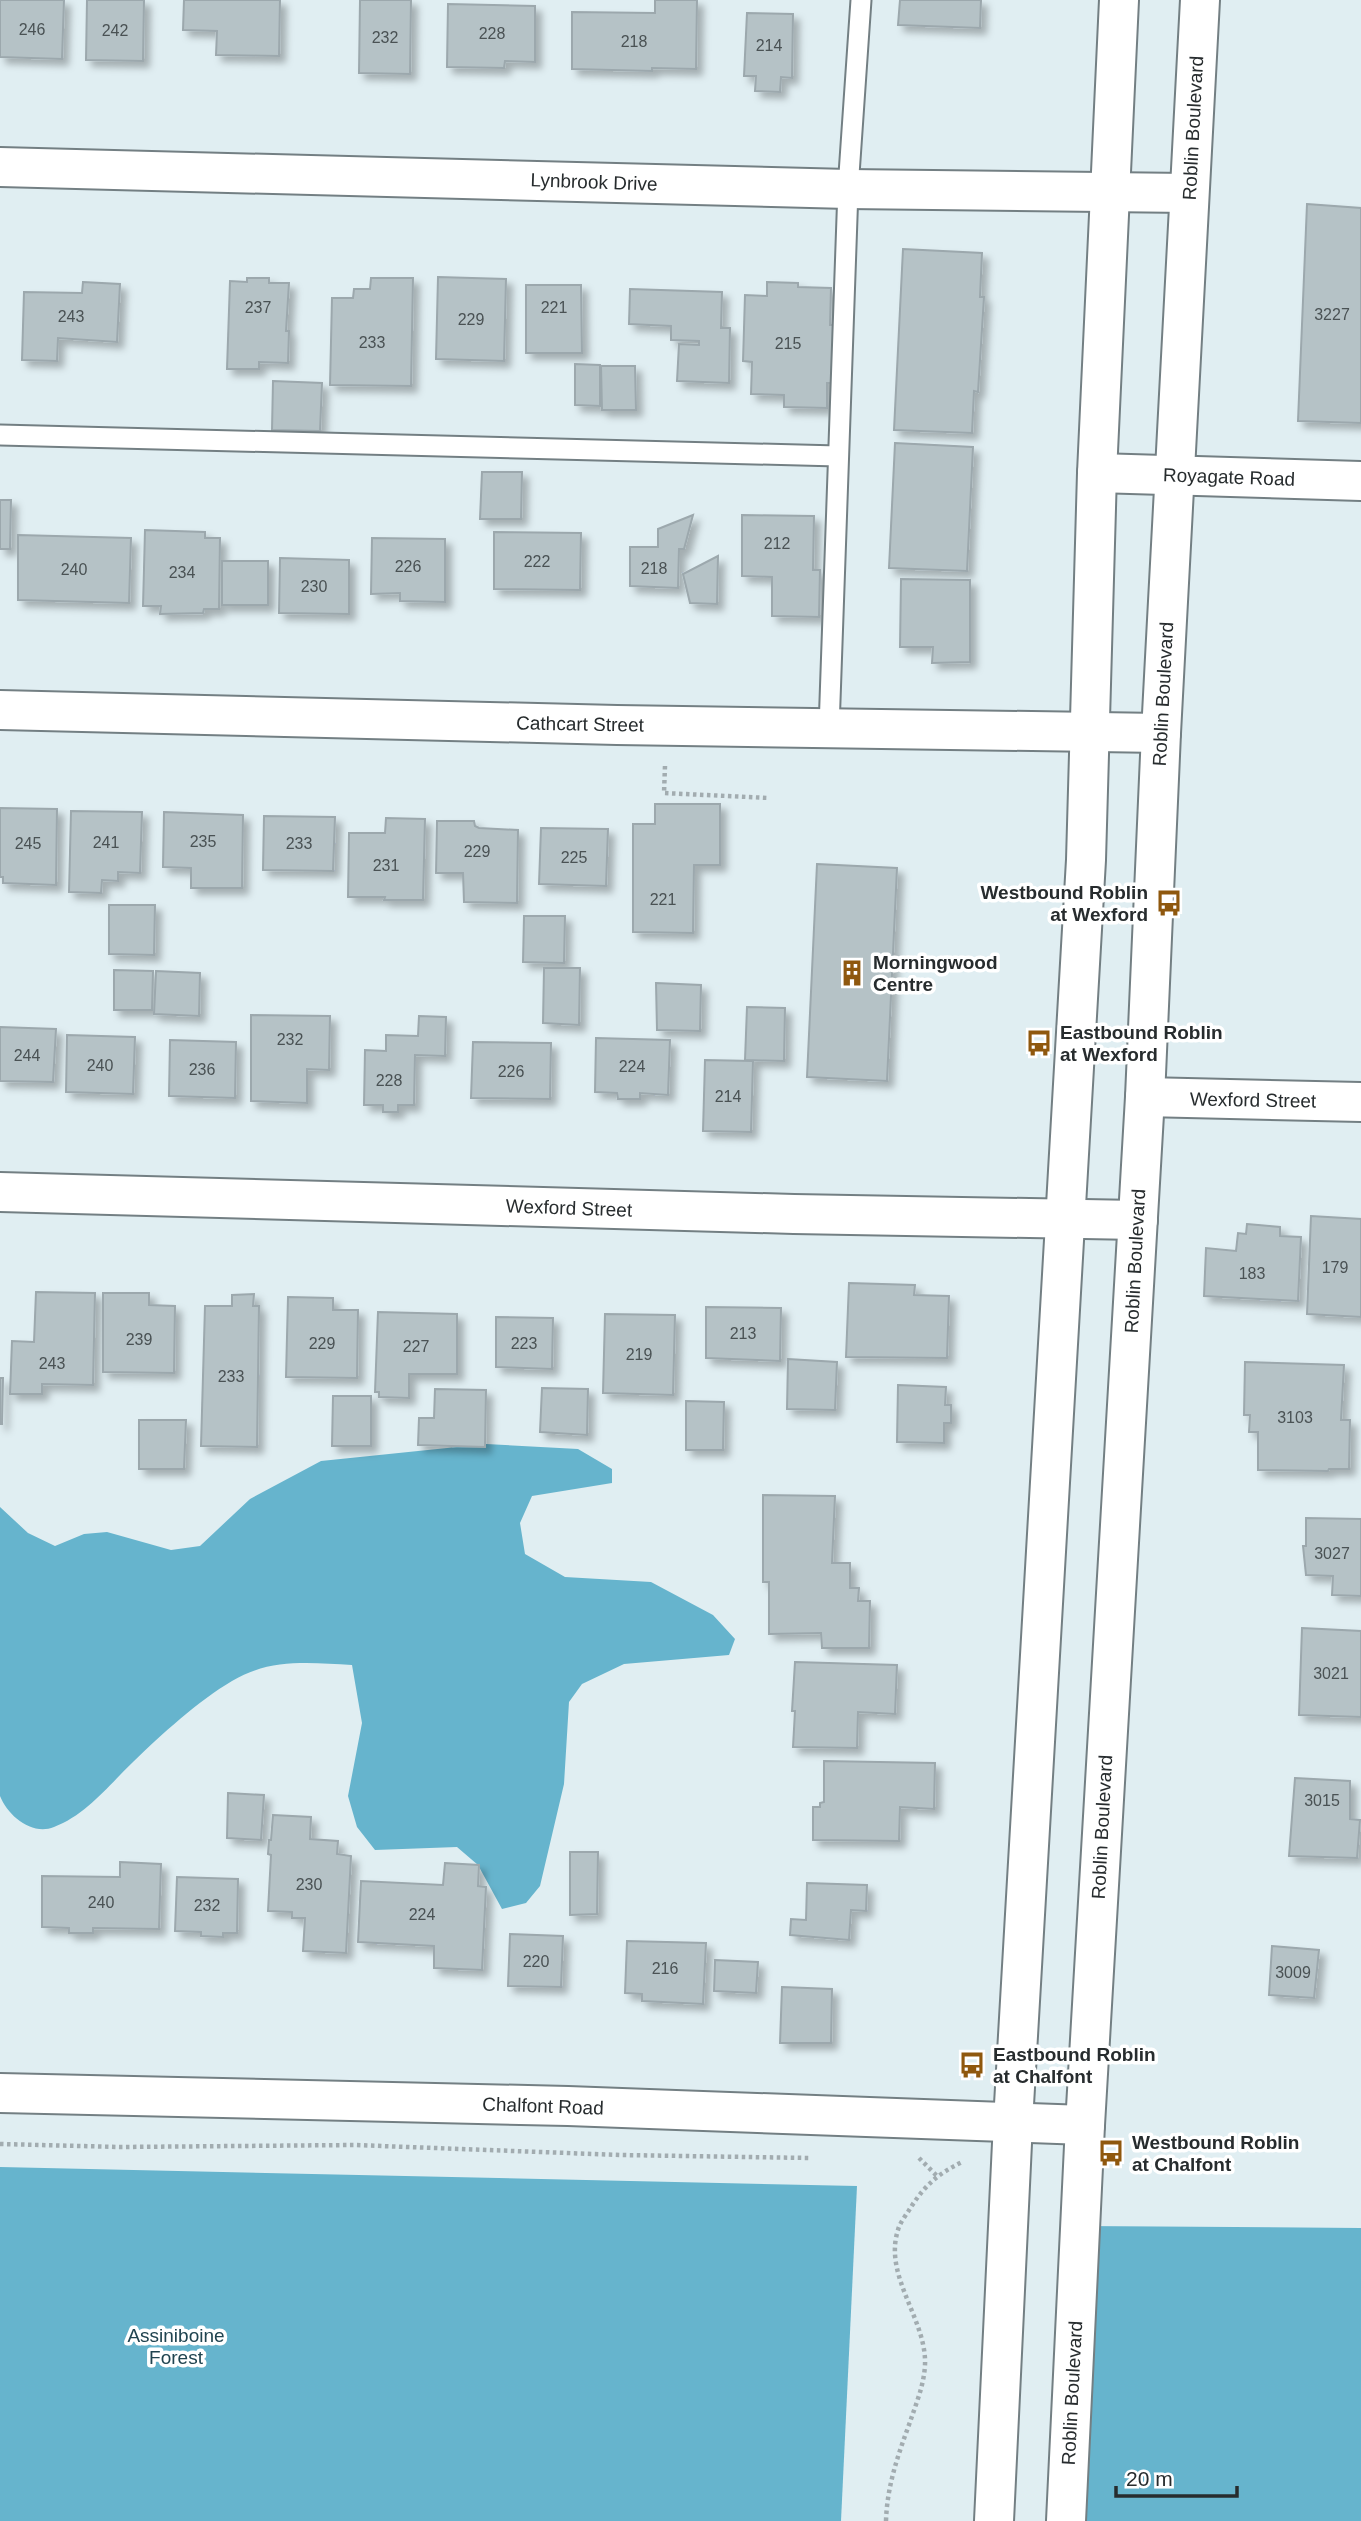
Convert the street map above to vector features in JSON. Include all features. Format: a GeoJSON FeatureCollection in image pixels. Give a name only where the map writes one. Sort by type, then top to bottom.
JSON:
{"type":"FeatureCollection","features":[{"type":"Feature","properties":{"kind":"main road"},"geometry":{"type":"LineString","coordinates":[[994,2521],[999,2122],[1067,1219],[1086,860],[1097,473],[1119,0]]}},
{"type":"Feature","properties":{"kind":"main road","name":"Roblin Boulevard"},"geometry":{"type":"LineString","coordinates":[[1066,2521],[1085,2125],[1145,1097],[1161,733],[1200,0]]}},
{"type":"Feature","properties":{"kind":"main road","name":"Lynbrook Drive"},"geometry":{"type":"LineString","coordinates":[[0,167],[848,189],[1189,193]]}},
{"type":"Feature","properties":{"kind":"main road","name":"Royagate Road"},"geometry":{"type":"LineString","coordinates":[[1097,473],[1361,481]]}},
{"type":"Feature","properties":{"kind":"main road","name":"Cathcart Street"},"geometry":{"type":"LineString","coordinates":[[0,709],[665,726],[1161,733]]}},
{"type":"Feature","properties":{"kind":"main road","name":"Wexford Street"},"geometry":{"type":"LineString","coordinates":[[1145,1097],[1361,1102]]}},
{"type":"Feature","properties":{"kind":"main road","name":"Wexford Street"},"geometry":{"type":"LineString","coordinates":[[0,1192],[794,1214],[1138,1220]]}},
{"type":"Feature","properties":{"kind":"main road","name":"Chalfont Road"},"geometry":{"type":"LineString","coordinates":[[0,2093],[568,2106],[1085,2125]]}},
{"type":"Feature","properties":{"kind":"lane"},"geometry":{"type":"LineString","coordinates":[[828,729],[848,189],[861,0]]}},
{"type":"Feature","properties":{"kind":"lane"},"geometry":{"type":"LineString","coordinates":[[0,435],[838,456]]}},
{"type":"Feature","properties":{"kind":"path"},"geometry":{"type":"LineString","coordinates":[[665,726],[664,793],[769,797]]}},
{"type":"Feature","properties":{"kind":"path"},"geometry":{"type":"LineString","coordinates":[[886,2521],[889,2485],[922,2388],[925,2364],[922,2339],[898,2273],[895,2251],[898,2230],[919,2196],[938,2174],[979,2153],[999,2122]]}},
{"type":"Feature","properties":{"kind":"path"},"geometry":{"type":"LineString","coordinates":[[0,2144],[120,2147],[355,2145],[621,2155],[820,2158]]}},
{"type":"Feature","properties":{"kind":"path"},"geometry":{"type":"LineString","coordinates":[[908,2159],[920,2159]]}},
{"type":"Feature","properties":{"kind":"green space"},"geometry":{"type":"Polygon","coordinates":[[[486,1444],[578,1449],[612,1469],[612,1483],[532,1496],[520,1523],[525,1554],[565,1577],[651,1582],[713,1615],[735,1639],[729,1655],[624,1664],[582,1684],[569,1702],[564,1784],[540,1886],[526,1903],[502,1909],[478,1865],[457,1847],[375,1850],[357,1827],[348,1796],[362,1723],[352,1665],[276,1665],[246,1674],[193,1708],[144,1751],[96,1799],[66,1822],[46,1829],[37,1829],[22,1822],[9,1811],[0,1796],[0,1507],[28,1533],[55,1546],[84,1534],[107,1532],[171,1550],[200,1546],[250,1499],[321,1461],[486,1444]]]}},
{"type":"Feature","properties":{"kind":"green space","name":"Assiniboine Forest"},"geometry":{"type":"Polygon","coordinates":[[[0,2167],[857,2186],[841,2521],[0,2521],[0,2167]]]}},
{"type":"Feature","properties":{"kind":"green space"},"geometry":{"type":"Polygon","coordinates":[[[1081,2226],[1361,2228],[1361,2521],[1066,2521],[1081,2226]]]}},
{"type":"Feature","properties":{"kind":"building"},"geometry":{"type":"Polygon","coordinates":[[[0,0],[64,0],[62,59],[0,57],[0,0]]]}},
{"type":"Feature","properties":{"kind":"building"},"geometry":{"type":"Polygon","coordinates":[[[87,0],[144,0],[143,61],[86,60],[87,0]]]}},
{"type":"Feature","properties":{"kind":"building"},"geometry":{"type":"Polygon","coordinates":[[[184,0],[280,0],[279,56],[216,55],[217,31],[183,30],[184,0]]]}},
{"type":"Feature","properties":{"kind":"building"},"geometry":{"type":"Polygon","coordinates":[[[360,0],[411,0],[410,74],[359,73],[360,0]]]}},
{"type":"Feature","properties":{"kind":"building"},"geometry":{"type":"Polygon","coordinates":[[[655,0],[697,0],[696,69],[572,69],[572,12],[655,13],[655,0]]]}},
{"type":"Feature","properties":{"kind":"building"},"geometry":{"type":"Polygon","coordinates":[[[900,0],[981,0],[980,28],[898,25],[900,0]]]}},
{"type":"Feature","properties":{"kind":"building"},"geometry":{"type":"Polygon","coordinates":[[[448,4],[535,6],[535,62],[505,61],[504,68],[447,67],[448,4]]]}},
{"type":"Feature","properties":{"kind":"building"},"geometry":{"type":"Polygon","coordinates":[[[747,13],[793,14],[792,78],[781,77],[780,92],[755,91],[756,76],[744,76],[747,13]]]}},
{"type":"Feature","properties":{"kind":"building"},"geometry":{"type":"Polygon","coordinates":[[[1307,204],[1361,208],[1361,423],[1298,421],[1307,204]]]}},
{"type":"Feature","properties":{"kind":"building"},"geometry":{"type":"Polygon","coordinates":[[[903,249],[982,253],[980,297],[984,297],[978,392],[974,391],[972,433],[894,430],[903,249]]]}},
{"type":"Feature","properties":{"kind":"building"},"geometry":{"type":"Polygon","coordinates":[[[438,277],[506,279],[504,361],[436,359],[438,277]]]}},
{"type":"Feature","properties":{"kind":"building"},"geometry":{"type":"Polygon","coordinates":[[[247,278],[269,278],[269,283],[289,283],[286,331],[289,331],[288,363],[259,362],[259,369],[227,369],[230,281],[247,282],[247,278]]]}},
{"type":"Feature","properties":{"kind":"building"},"geometry":{"type":"Polygon","coordinates":[[[371,278],[413,278],[411,386],[330,385],[332,298],[353,298],[354,289],[370,289],[371,278]]]}},
{"type":"Feature","properties":{"kind":"building"},"geometry":{"type":"Polygon","coordinates":[[[83,282],[120,284],[117,342],[58,338],[57,361],[22,360],[24,292],[82,293],[83,282]]]}},
{"type":"Feature","properties":{"kind":"building"},"geometry":{"type":"Polygon","coordinates":[[[767,282],[831,288],[830,325],[834,325],[831,383],[827,383],[827,408],[784,407],[784,395],[751,394],[752,362],[743,361],[745,295],[767,296],[767,282]]]}},
{"type":"Feature","properties":{"kind":"building"},"geometry":{"type":"Polygon","coordinates":[[[526,285],[581,285],[582,353],[526,353],[526,285]]]}},
{"type":"Feature","properties":{"kind":"building"},"geometry":{"type":"Polygon","coordinates":[[[630,289],[722,292],[721,328],[730,328],[729,383],[677,381],[679,344],[699,345],[699,341],[671,340],[671,326],[629,324],[630,289]]]}},
{"type":"Feature","properties":{"kind":"building"},"geometry":{"type":"Polygon","coordinates":[[[575,364],[600,365],[600,406],[575,405],[575,364]]]}},
{"type":"Feature","properties":{"kind":"building"},"geometry":{"type":"Polygon","coordinates":[[[601,366],[635,366],[636,410],[602,410],[601,366]]]}},
{"type":"Feature","properties":{"kind":"building"},"geometry":{"type":"Polygon","coordinates":[[[273,381],[322,383],[320,431],[272,430],[273,381]]]}},
{"type":"Feature","properties":{"kind":"building"},"geometry":{"type":"Polygon","coordinates":[[[895,443],[973,447],[967,571],[889,568],[895,443]]]}},
{"type":"Feature","properties":{"kind":"building"},"geometry":{"type":"Polygon","coordinates":[[[482,472],[522,472],[521,519],[480,519],[482,472]]]}},
{"type":"Feature","properties":{"kind":"building"},"geometry":{"type":"Polygon","coordinates":[[[0,500],[11,500],[10,549],[0,549],[0,500]]]}},
{"type":"Feature","properties":{"kind":"building"},"geometry":{"type":"Polygon","coordinates":[[[693,515],[684,549],[679,549],[678,588],[630,586],[630,547],[658,547],[658,529],[693,515]]]}},
{"type":"Feature","properties":{"kind":"building"},"geometry":{"type":"Polygon","coordinates":[[[742,515],[814,516],[813,570],[820,570],[819,617],[772,616],[772,577],[742,576],[742,515]]]}},
{"type":"Feature","properties":{"kind":"building"},"geometry":{"type":"Polygon","coordinates":[[[145,530],[205,532],[205,538],[220,538],[219,609],[204,609],[203,613],[160,614],[161,606],[143,606],[145,530]]]}},
{"type":"Feature","properties":{"kind":"building"},"geometry":{"type":"Polygon","coordinates":[[[494,532],[581,533],[580,590],[494,589],[494,532]]]}},
{"type":"Feature","properties":{"kind":"building"},"geometry":{"type":"Polygon","coordinates":[[[18,535],[131,538],[129,603],[18,600],[18,535]]]}},
{"type":"Feature","properties":{"kind":"building"},"geometry":{"type":"Polygon","coordinates":[[[372,538],[445,539],[445,602],[400,601],[400,593],[371,594],[372,538]]]}},
{"type":"Feature","properties":{"kind":"building"},"geometry":{"type":"Polygon","coordinates":[[[718,556],[717,604],[690,603],[683,574],[718,556]]]}},
{"type":"Feature","properties":{"kind":"building"},"geometry":{"type":"Polygon","coordinates":[[[280,558],[349,560],[349,614],[279,613],[280,558]]]}},
{"type":"Feature","properties":{"kind":"building"},"geometry":{"type":"Polygon","coordinates":[[[222,561],[268,561],[268,605],[222,605],[222,561]]]}},
{"type":"Feature","properties":{"kind":"building"},"geometry":{"type":"Polygon","coordinates":[[[901,579],[970,580],[970,662],[932,663],[933,647],[900,647],[901,579]]]}},
{"type":"Feature","properties":{"kind":"building"},"geometry":{"type":"Polygon","coordinates":[[[655,804],[720,804],[720,865],[694,865],[693,933],[633,932],[633,824],[655,824],[655,804]]]}},
{"type":"Feature","properties":{"kind":"building"},"geometry":{"type":"Polygon","coordinates":[[[0,808],[57,809],[56,885],[3,883],[3,877],[0,877],[0,808]]]}},
{"type":"Feature","properties":{"kind":"building"},"geometry":{"type":"Polygon","coordinates":[[[71,811],[142,812],[140,873],[118,872],[118,881],[102,880],[101,893],[69,892],[71,811]]]}},
{"type":"Feature","properties":{"kind":"building"},"geometry":{"type":"Polygon","coordinates":[[[164,812],[243,815],[242,888],[191,888],[191,868],[163,867],[164,812]]]}},
{"type":"Feature","properties":{"kind":"building"},"geometry":{"type":"Polygon","coordinates":[[[264,816],[335,817],[333,871],[263,870],[264,816]]]}},
{"type":"Feature","properties":{"kind":"building"},"geometry":{"type":"Polygon","coordinates":[[[386,818],[425,819],[423,900],[348,897],[349,833],[385,833],[386,818]]]}},
{"type":"Feature","properties":{"kind":"building"},"geometry":{"type":"Polygon","coordinates":[[[437,821],[474,821],[479,828],[518,830],[517,903],[464,902],[463,873],[436,873],[437,821]]]}},
{"type":"Feature","properties":{"kind":"building"},"geometry":{"type":"Polygon","coordinates":[[[541,828],[608,829],[606,886],[539,884],[541,828]]]}},
{"type":"Feature","properties":{"kind":"building","name":"Morningwood Centre"},"geometry":{"type":"Polygon","coordinates":[[[817,864],[897,868],[887,1081],[807,1077],[817,864]]]}},
{"type":"Feature","properties":{"kind":"building"},"geometry":{"type":"Polygon","coordinates":[[[109,905],[155,905],[154,955],[109,954],[109,905]]]}},
{"type":"Feature","properties":{"kind":"building"},"geometry":{"type":"Polygon","coordinates":[[[524,916],[565,916],[564,963],[523,962],[524,916]]]}},
{"type":"Feature","properties":{"kind":"building"},"geometry":{"type":"Polygon","coordinates":[[[544,968],[580,968],[579,1025],[543,1023],[544,968]]]}},
{"type":"Feature","properties":{"kind":"building"},"geometry":{"type":"Polygon","coordinates":[[[114,970],[153,971],[152,1010],[114,1010],[114,970]]]}},
{"type":"Feature","properties":{"kind":"building"},"geometry":{"type":"Polygon","coordinates":[[[156,971],[200,973],[199,1016],[154,1014],[156,971]]]}},
{"type":"Feature","properties":{"kind":"building"},"geometry":{"type":"Polygon","coordinates":[[[656,983],[701,985],[700,1031],[657,1030],[656,983]]]}},
{"type":"Feature","properties":{"kind":"building"},"geometry":{"type":"Polygon","coordinates":[[[747,1007],[785,1008],[784,1061],[745,1060],[747,1007]]]}},
{"type":"Feature","properties":{"kind":"building"},"geometry":{"type":"Polygon","coordinates":[[[251,1015],[330,1016],[329,1070],[307,1069],[307,1103],[251,1101],[251,1015]]]}},
{"type":"Feature","properties":{"kind":"building"},"geometry":{"type":"Polygon","coordinates":[[[419,1016],[446,1017],[445,1056],[415,1055],[414,1105],[398,1105],[398,1112],[383,1112],[383,1105],[364,1105],[365,1050],[386,1051],[386,1035],[418,1036],[419,1016]]]}},
{"type":"Feature","properties":{"kind":"building"},"geometry":{"type":"Polygon","coordinates":[[[0,1027],[56,1029],[53,1082],[0,1081],[0,1027]]]}},
{"type":"Feature","properties":{"kind":"building"},"geometry":{"type":"Polygon","coordinates":[[[67,1035],[135,1037],[133,1094],[66,1092],[67,1035]]]}},
{"type":"Feature","properties":{"kind":"building"},"geometry":{"type":"Polygon","coordinates":[[[596,1038],[670,1040],[668,1095],[640,1093],[640,1099],[618,1099],[617,1093],[595,1092],[596,1038]]]}},
{"type":"Feature","properties":{"kind":"building"},"geometry":{"type":"Polygon","coordinates":[[[170,1040],[236,1042],[235,1098],[169,1096],[170,1040]]]}},
{"type":"Feature","properties":{"kind":"building"},"geometry":{"type":"Polygon","coordinates":[[[473,1042],[551,1043],[550,1099],[471,1098],[473,1042]]]}},
{"type":"Feature","properties":{"kind":"building"},"geometry":{"type":"Polygon","coordinates":[[[705,1060],[753,1061],[751,1132],[703,1131],[705,1060]]]}},
{"type":"Feature","properties":{"kind":"building"},"geometry":{"type":"Polygon","coordinates":[[[1311,1216],[1361,1219],[1361,1317],[1307,1314],[1311,1216]]]}},
{"type":"Feature","properties":{"kind":"building"},"geometry":{"type":"Polygon","coordinates":[[[1247,1224],[1280,1227],[1280,1236],[1301,1237],[1298,1301],[1204,1296],[1206,1248],[1236,1251],[1238,1233],[1246,1234],[1247,1224]]]}},
{"type":"Feature","properties":{"kind":"building"},"geometry":{"type":"Polygon","coordinates":[[[849,1283],[915,1285],[914,1295],[949,1296],[947,1358],[846,1357],[849,1283]]]}},
{"type":"Feature","properties":{"kind":"building"},"geometry":{"type":"Polygon","coordinates":[[[36,1292],[95,1293],[93,1385],[42,1384],[42,1394],[10,1394],[12,1341],[34,1342],[36,1292]]]}},
{"type":"Feature","properties":{"kind":"building"},"geometry":{"type":"Polygon","coordinates":[[[103,1293],[149,1293],[149,1305],[175,1306],[174,1373],[103,1372],[103,1293]]]}},
{"type":"Feature","properties":{"kind":"building"},"geometry":{"type":"Polygon","coordinates":[[[254,1294],[253,1306],[259,1306],[257,1447],[201,1446],[205,1306],[232,1306],[232,1295],[254,1294]]]}},
{"type":"Feature","properties":{"kind":"building"},"geometry":{"type":"Polygon","coordinates":[[[288,1297],[333,1298],[333,1310],[358,1310],[357,1378],[286,1377],[288,1297]]]}},
{"type":"Feature","properties":{"kind":"building"},"geometry":{"type":"Polygon","coordinates":[[[706,1307],[781,1308],[780,1361],[706,1358],[706,1307]]]}},
{"type":"Feature","properties":{"kind":"building"},"geometry":{"type":"Polygon","coordinates":[[[378,1312],[457,1314],[457,1374],[409,1374],[409,1398],[379,1397],[379,1392],[375,1392],[378,1312]]]}},
{"type":"Feature","properties":{"kind":"building"},"geometry":{"type":"Polygon","coordinates":[[[605,1314],[675,1315],[673,1395],[603,1393],[605,1314]]]}},
{"type":"Feature","properties":{"kind":"building"},"geometry":{"type":"Polygon","coordinates":[[[496,1317],[553,1318],[552,1369],[496,1367],[496,1317]]]}},
{"type":"Feature","properties":{"kind":"building"},"geometry":{"type":"Polygon","coordinates":[[[788,1359],[837,1362],[835,1410],[787,1409],[788,1359]]]}},
{"type":"Feature","properties":{"kind":"building"},"geometry":{"type":"Polygon","coordinates":[[[1245,1362],[1344,1365],[1341,1420],[1350,1420],[1349,1469],[1258,1470],[1258,1432],[1249,1432],[1250,1415],[1244,1415],[1245,1362]]]}},
{"type":"Feature","properties":{"kind":"building"},"geometry":{"type":"Polygon","coordinates":[[[0,1378],[3,1378],[2,1424],[0,1424],[0,1378]]]}},
{"type":"Feature","properties":{"kind":"building"},"geometry":{"type":"Polygon","coordinates":[[[898,1385],[946,1387],[945,1405],[951,1405],[951,1423],[944,1423],[944,1443],[897,1442],[898,1385]]]}},
{"type":"Feature","properties":{"kind":"building"},"geometry":{"type":"Polygon","coordinates":[[[542,1388],[588,1389],[587,1435],[540,1432],[542,1388]]]}},
{"type":"Feature","properties":{"kind":"building"},"geometry":{"type":"Polygon","coordinates":[[[435,1389],[486,1390],[485,1447],[418,1445],[419,1418],[434,1418],[435,1389]]]}},
{"type":"Feature","properties":{"kind":"building"},"geometry":{"type":"Polygon","coordinates":[[[333,1396],[371,1396],[371,1446],[332,1446],[333,1396]]]}},
{"type":"Feature","properties":{"kind":"building"},"geometry":{"type":"Polygon","coordinates":[[[686,1401],[724,1402],[723,1450],[686,1450],[686,1401]]]}},
{"type":"Feature","properties":{"kind":"building"},"geometry":{"type":"Polygon","coordinates":[[[139,1420],[186,1420],[184,1469],[139,1469],[139,1420]]]}},
{"type":"Feature","properties":{"kind":"building"},"geometry":{"type":"Polygon","coordinates":[[[763,1495],[835,1496],[832,1563],[850,1563],[850,1588],[859,1588],[858,1601],[870,1601],[869,1648],[822,1648],[821,1633],[769,1634],[769,1582],[763,1582],[763,1495]]]}},
{"type":"Feature","properties":{"kind":"building"},"geometry":{"type":"Polygon","coordinates":[[[1306,1518],[1361,1519],[1361,1596],[1332,1595],[1333,1576],[1306,1575],[1303,1546],[1306,1546],[1306,1518]]]}},
{"type":"Feature","properties":{"kind":"building"},"geometry":{"type":"Polygon","coordinates":[[[1302,1628],[1361,1631],[1361,1717],[1299,1715],[1302,1628]]]}},
{"type":"Feature","properties":{"kind":"building"},"geometry":{"type":"Polygon","coordinates":[[[795,1662],[897,1665],[895,1714],[858,1712],[857,1748],[793,1747],[795,1662]]]}},
{"type":"Feature","properties":{"kind":"building"},"geometry":{"type":"Polygon","coordinates":[[[824,1761],[935,1763],[934,1809],[900,1807],[899,1841],[813,1840],[813,1807],[820,1807],[820,1803],[824,1802],[824,1761]]]}},
{"type":"Feature","properties":{"kind":"building"},"geometry":{"type":"Polygon","coordinates":[[[1295,1778],[1350,1781],[1350,1819],[1360,1820],[1357,1858],[1289,1856],[1295,1778]]]}},
{"type":"Feature","properties":{"kind":"building"},"geometry":{"type":"Polygon","coordinates":[[[228,1793],[264,1795],[261,1840],[227,1838],[228,1793]]]}},
{"type":"Feature","properties":{"kind":"building"},"geometry":{"type":"Polygon","coordinates":[[[273,1815],[311,1817],[310,1839],[338,1841],[337,1854],[351,1856],[346,1953],[303,1951],[305,1918],[292,1918],[292,1912],[268,1911],[271,1855],[268,1854],[273,1815]]]}},
{"type":"Feature","properties":{"kind":"building"},"geometry":{"type":"Polygon","coordinates":[[[570,1852],[598,1852],[597,1914],[570,1915],[570,1852]]]}},
{"type":"Feature","properties":{"kind":"building"},"geometry":{"type":"Polygon","coordinates":[[[120,1862],[161,1864],[159,1929],[93,1928],[93,1933],[69,1933],[69,1928],[42,1927],[42,1876],[120,1877],[120,1862]]]}},
{"type":"Feature","properties":{"kind":"building"},"geometry":{"type":"Polygon","coordinates":[[[445,1863],[479,1865],[478,1886],[486,1887],[482,1970],[434,1968],[434,1946],[358,1942],[361,1881],[443,1885],[445,1863]]]}},
{"type":"Feature","properties":{"kind":"building"},"geometry":{"type":"Polygon","coordinates":[[[177,1877],[238,1879],[237,1933],[223,1933],[223,1937],[201,1936],[201,1932],[175,1931],[177,1877]]]}},
{"type":"Feature","properties":{"kind":"building"},"geometry":{"type":"Polygon","coordinates":[[[807,1883],[867,1885],[866,1911],[851,1910],[849,1940],[790,1935],[791,1919],[806,1920],[807,1883]]]}},
{"type":"Feature","properties":{"kind":"building"},"geometry":{"type":"Polygon","coordinates":[[[510,1934],[563,1936],[561,1987],[508,1986],[510,1934]]]}},
{"type":"Feature","properties":{"kind":"building"},"geometry":{"type":"Polygon","coordinates":[[[627,1941],[706,1943],[703,2004],[642,2001],[642,1994],[625,1993],[627,1941]]]}},
{"type":"Feature","properties":{"kind":"building"},"geometry":{"type":"Polygon","coordinates":[[[1272,1946],[1319,1950],[1314,1998],[1269,1995],[1272,1946]]]}},
{"type":"Feature","properties":{"kind":"building"},"geometry":{"type":"Polygon","coordinates":[[[715,1960],[758,1962],[756,1993],[714,1991],[715,1960]]]}},
{"type":"Feature","properties":{"kind":"building"},"geometry":{"type":"Polygon","coordinates":[[[782,1987],[832,1989],[831,2043],[780,2043],[782,1987]]]}},
{"type":"Feature","properties":{"kind":"place","name":"Westbound Roblin at Wexford"},"geometry":{"type":"Point","coordinates":[1169,903]}},
{"type":"Feature","properties":{"kind":"place","name":"Morningwood Centre"},"geometry":{"type":"Point","coordinates":[852,973]}},
{"type":"Feature","properties":{"kind":"place","name":"Eastbound Roblin at Wexford"},"geometry":{"type":"Point","coordinates":[1039,1043]}},
{"type":"Feature","properties":{"kind":"place","name":"Eastbound Roblin at Chalfont"},"geometry":{"type":"Point","coordinates":[972,2065]}},
{"type":"Feature","properties":{"kind":"place","name":"Westbound Roblin at Chalfont"},"geometry":{"type":"Point","coordinates":[1111,2153]}}]}
